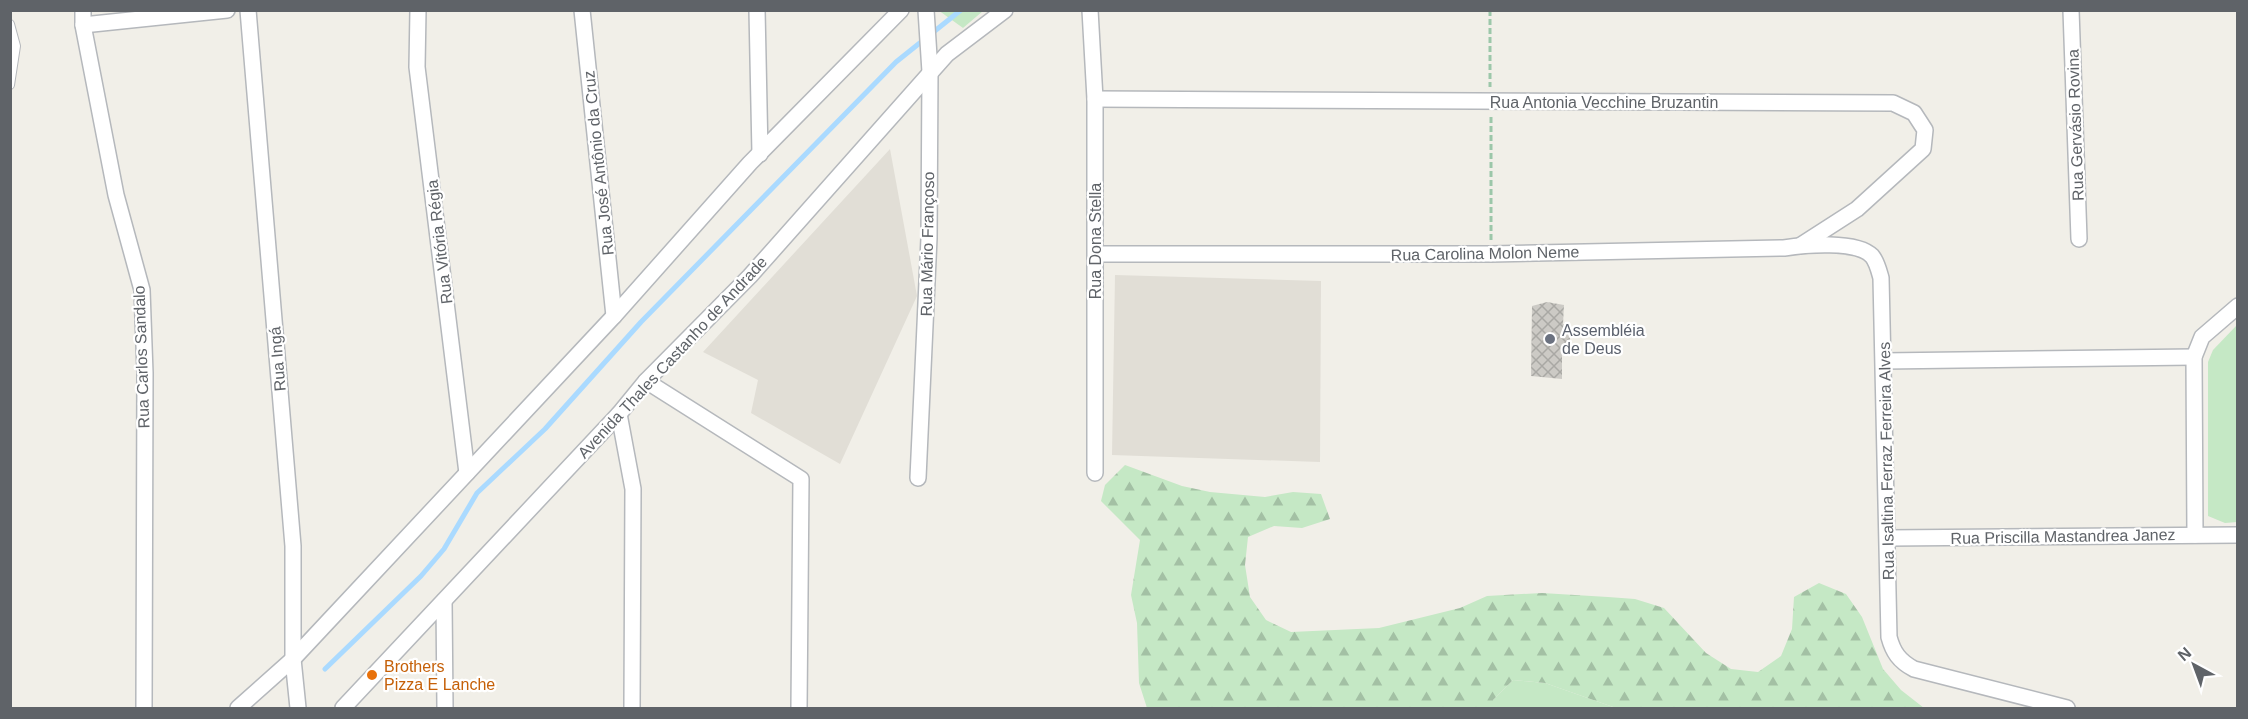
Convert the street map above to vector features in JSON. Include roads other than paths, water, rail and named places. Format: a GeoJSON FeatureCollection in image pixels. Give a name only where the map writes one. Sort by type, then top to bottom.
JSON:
{"type":"FeatureCollection","features":[{"type":"Feature","properties":{"kind":"street"},"geometry":{"type":"LineString","coordinates":[[83,18],[226,10]]}},
{"type":"Feature","properties":{"kind":"street","name":"Rua Ingá"},"geometry":{"type":"LineString","coordinates":[[248,10],[293,546],[293,659],[298,708]]}},
{"type":"Feature","properties":{"kind":"street","name":"Rua Vitória Régia"},"geometry":{"type":"LineString","coordinates":[[418,10],[417,67],[467,473]]}},
{"type":"Feature","properties":{"kind":"street","name":"Rua José Antônio da Cruz"},"geometry":{"type":"LineString","coordinates":[[582,10],[614,316]]}},
{"type":"Feature","properties":{"kind":"street"},"geometry":{"type":"LineString","coordinates":[[757,10],[760,154]]}},
{"type":"Feature","properties":{"kind":"street"},"geometry":{"type":"LineString","coordinates":[[238,708],[293,659],[614,316],[760,154],[901,10]]}},
{"type":"Feature","properties":{"kind":"street","name":"Rua Mário Françoso"},"geometry":{"type":"LineString","coordinates":[[918,478],[929,238],[930,72],[926,10]]}},
{"type":"Feature","properties":{"kind":"street","name":"Avenida Thales Castanho de Andrade"},"geometry":{"type":"LineString","coordinates":[[342,708],[619,414],[646,381],[750,276],[930,72],[977,29],[1005,10]]}},
{"type":"Feature","properties":{"kind":"street","name":"Rua Dona Stella"},"geometry":{"type":"LineString","coordinates":[[1090,10],[1095,99],[1095,472]]}},
{"type":"Feature","properties":{"kind":"street","name":"Rua Gervásio Rovina"},"geometry":{"type":"LineString","coordinates":[[2071,10],[2079,239]]}},
{"type":"Feature","properties":{"kind":"street","name":"Rua Carlos Sandalo"},"geometry":{"type":"LineString","coordinates":[[83,18],[116,195],[141,290],[145,373],[144,708]]}},
{"type":"Feature","properties":{"kind":"street","name":"Rua Antonia Vecchine Bruzantin"},"geometry":{"type":"LineString","coordinates":[[1095,99],[1893,103],[1914,113],[1925,130],[1923,149],[1857,209],[1801,245]]}},
{"type":"Feature","properties":{"kind":"street","name":"Rua Carolina Molon Neme"},"geometry":{"type":"LineString","coordinates":[[1096,254],[1491,254],[1784,248],[1801,245],[1849,247],[1873,256]]}},
{"type":"Feature","properties":{"kind":"street","name":"Rua Isaltina Ferraz Ferreira Alves"},"geometry":{"type":"LineString","coordinates":[[1873,256],[1881,278],[1889,637],[1893,650],[1902,663],[1914,669],[2067,708]]}},
{"type":"Feature","properties":{"kind":"street"},"geometry":{"type":"LineString","coordinates":[[2195,535],[2194,362],[2202,337],[2238,306]]}},
{"type":"Feature","properties":{"kind":"street"},"geometry":{"type":"LineString","coordinates":[[1884,361],[2194,362]]}},
{"type":"Feature","properties":{"kind":"street"},"geometry":{"type":"LineString","coordinates":[[646,381],[801,479],[799,708]]}},
{"type":"Feature","properties":{"kind":"street"},"geometry":{"type":"LineString","coordinates":[[619,414],[633,489],[632,708]]}},
{"type":"Feature","properties":{"kind":"street","name":"Rua Priscilla Mastandrea Janez"},"geometry":{"type":"LineString","coordinates":[[1888,538],[2238,535]]}},
{"type":"Feature","properties":{"kind":"street"},"geometry":{"type":"LineString","coordinates":[[444,601],[445,708]]}},
{"type":"Feature","properties":{"kind":"lane"},"geometry":{"type":"LineString","coordinates":[[10,24],[16,46],[10,85]]}},
{"type":"Feature","properties":{"kind":"waterway"},"geometry":{"type":"LineString","coordinates":[[325,669],[421,576],[444,549],[477,493],[545,429],[641,322],[896,62],[961,10]]}},
{"type":"Feature","properties":{"kind":"place","name":"Assembléia de Deus"},"geometry":{"type":"Point","coordinates":[1550,339]}},
{"type":"Feature","properties":{"kind":"place","name":"Brothers Pizza E Lanche"},"geometry":{"type":"Point","coordinates":[372,675]}}]}
